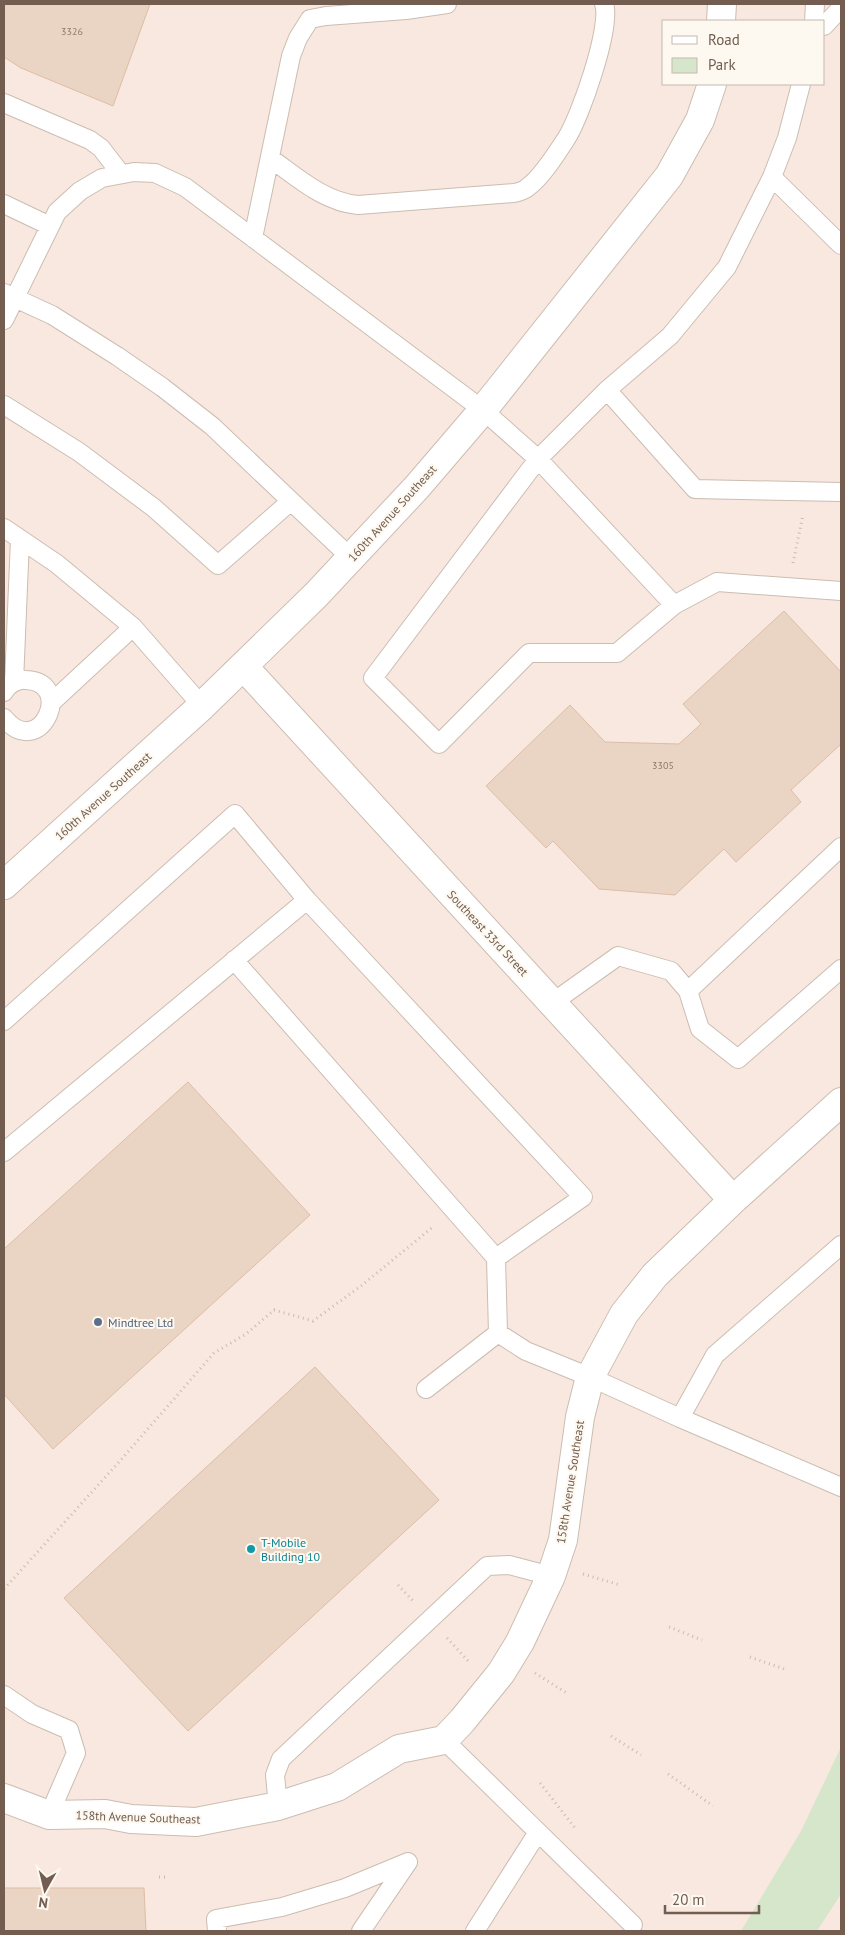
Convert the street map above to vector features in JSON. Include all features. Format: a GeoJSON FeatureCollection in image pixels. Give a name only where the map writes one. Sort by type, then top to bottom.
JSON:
{"type":"FeatureCollection","features":[{"type":"Feature","properties":{"kind":"street"},"geometry":{"type":"LineString","coordinates":[[721,20],[722,4]]}},
{"type":"Feature","properties":{"kind":"street","name":"160th Avenue Southeast"},"geometry":{"type":"LineString","coordinates":[[4,885],[202,706],[316,595],[417,487],[483,410],[670,176],[700,120],[712,85]]}},
{"type":"Feature","properties":{"kind":"street","name":"Southeast 33rd Street"},"geometry":{"type":"LineString","coordinates":[[243,666],[733,1200]]}},
{"type":"Feature","properties":{"kind":"street","name":"158th Avenue Southeast"},"geometry":{"type":"LineString","coordinates":[[4,1798],[49,1815],[105,1814],[131,1819],[196,1822],[278,1806],[337,1787],[399,1749],[444,1740],[501,1673],[520,1642],[552,1576],[563,1540],[579,1426],[590,1377],[624,1314],[655,1275],[733,1200],[841,1102]]}},
{"type":"Feature","properties":{"kind":"lane"},"geometry":{"type":"LineString","coordinates":[[253,238],[291,56],[298,38],[310,19],[406,10],[447,4]]}},
{"type":"Feature","properties":{"kind":"lane"},"geometry":{"type":"LineString","coordinates":[[270,158],[328,198],[346,204],[358,205],[514,194],[528,188],[568,138],[596,65],[606,10],[604,4]]}},
{"type":"Feature","properties":{"kind":"lane"},"geometry":{"type":"LineString","coordinates":[[814,20],[815,4]]}},
{"type":"Feature","properties":{"kind":"lane"},"geometry":{"type":"LineString","coordinates":[[825,25],[841,8]]}},
{"type":"Feature","properties":{"kind":"lane"},"geometry":{"type":"LineString","coordinates":[[801,85],[787,138],[772,177],[727,267],[670,336],[607,390],[538,459],[373,678],[439,744],[528,653],[617,653],[674,605],[718,582],[841,592]]}},
{"type":"Feature","properties":{"kind":"lane"},"geometry":{"type":"LineString","coordinates":[[4,103],[90,140],[101,148],[121,174]]}},
{"type":"Feature","properties":{"kind":"lane"},"geometry":{"type":"LineString","coordinates":[[4,320],[9,296],[57,212],[80,191],[102,178],[134,172],[155,173],[185,186],[483,410],[538,459],[674,605]]}},
{"type":"Feature","properties":{"kind":"lane"},"geometry":{"type":"LineString","coordinates":[[772,177],[841,245]]}},
{"type":"Feature","properties":{"kind":"lane"},"geometry":{"type":"LineString","coordinates":[[4,204],[50,226]]}},
{"type":"Feature","properties":{"kind":"lane"},"geometry":{"type":"LineString","coordinates":[[9,296],[52,315],[162,387],[212,426],[351,558]]}},
{"type":"Feature","properties":{"kind":"lane"},"geometry":{"type":"LineString","coordinates":[[607,390],[696,489],[841,492]]}},
{"type":"Feature","properties":{"kind":"lane"},"geometry":{"type":"LineString","coordinates":[[4,405],[79,452],[154,508],[218,564],[291,501]]}},
{"type":"Feature","properties":{"kind":"lane"},"geometry":{"type":"LineString","coordinates":[[4,528],[57,564],[132,627],[202,706]]}},
{"type":"Feature","properties":{"kind":"lane"},"geometry":{"type":"LineString","coordinates":[[9,687],[20,539]]}},
{"type":"Feature","properties":{"kind":"lane"},"geometry":{"type":"LineString","coordinates":[[51,703],[132,627]]}},
{"type":"Feature","properties":{"kind":"lane"},"geometry":{"type":"LineString","coordinates":[[4,718],[9,725],[18,730],[28,730],[38,728],[50,712],[51,703],[48,693],[42,685],[33,680],[23,679],[9,687]]}},
{"type":"Feature","properties":{"kind":"lane"},"geometry":{"type":"LineString","coordinates":[[4,1021],[234,814],[307,900],[584,1197],[496,1258]]}},
{"type":"Feature","properties":{"kind":"lane"},"geometry":{"type":"LineString","coordinates":[[688,991],[841,847]]}},
{"type":"Feature","properties":{"kind":"lane"},"geometry":{"type":"LineString","coordinates":[[4,1152],[307,900]]}},
{"type":"Feature","properties":{"kind":"lane"},"geometry":{"type":"LineString","coordinates":[[552,1002],[618,956],[671,971],[688,991],[700,1028],[738,1059],[841,969]]}},
{"type":"Feature","properties":{"kind":"lane"},"geometry":{"type":"LineString","coordinates":[[234,960],[496,1258],[498,1333]]}},
{"type":"Feature","properties":{"kind":"lane"},"geometry":{"type":"LineString","coordinates":[[680,1418],[716,1355],[841,1245]]}},
{"type":"Feature","properties":{"kind":"lane"},"geometry":{"type":"LineString","coordinates":[[498,1333],[526,1351],[590,1377],[841,1488]]}},
{"type":"Feature","properties":{"kind":"lane"},"geometry":{"type":"LineString","coordinates":[[426,1389],[498,1333]]}},
{"type":"Feature","properties":{"kind":"lane"},"geometry":{"type":"LineString","coordinates":[[278,1806],[274,1775],[281,1759],[487,1566],[510,1565],[552,1576]]}},
{"type":"Feature","properties":{"kind":"lane"},"geometry":{"type":"LineString","coordinates":[[4,1695],[32,1714],[69,1730],[76,1752],[49,1815]]}},
{"type":"Feature","properties":{"kind":"lane"},"geometry":{"type":"LineString","coordinates":[[444,1740],[633,1925]]}},
{"type":"Feature","properties":{"kind":"lane"},"geometry":{"type":"LineString","coordinates":[[475,1931],[538,1832]]}},
{"type":"Feature","properties":{"kind":"lane"},"geometry":{"type":"LineString","coordinates":[[217,1931],[216,1919],[282,1907],[345,1888],[408,1862],[362,1931]]}},
{"type":"Feature","properties":{"kind":"path"},"geometry":{"type":"LineString","coordinates":[[788,587],[808,490]]}},
{"type":"Feature","properties":{"kind":"path"},"geometry":{"type":"LineString","coordinates":[[4,1589],[214,1354],[246,1334],[274,1310],[313,1321],[361,1286],[454,1209]]}},
{"type":"Feature","properties":{"kind":"path"},"geometry":{"type":"LineString","coordinates":[[584,1574],[620,1585]]}},
{"type":"Feature","properties":{"kind":"path"},"geometry":{"type":"LineString","coordinates":[[398,1585],[417,1606]]}},
{"type":"Feature","properties":{"kind":"path"},"geometry":{"type":"LineString","coordinates":[[669,1627],[702,1640]]}},
{"type":"Feature","properties":{"kind":"path"},"geometry":{"type":"LineString","coordinates":[[441,1632],[472,1665]]}},
{"type":"Feature","properties":{"kind":"path"},"geometry":{"type":"LineString","coordinates":[[750,1657],[787,1670]]}},
{"type":"Feature","properties":{"kind":"path"},"geometry":{"type":"LineString","coordinates":[[535,1673],[568,1694]]}},
{"type":"Feature","properties":{"kind":"path"},"geometry":{"type":"LineString","coordinates":[[611,1736],[641,1755]]}},
{"type":"Feature","properties":{"kind":"path"},"geometry":{"type":"LineString","coordinates":[[668,1774],[713,1806]]}},
{"type":"Feature","properties":{"kind":"path"},"geometry":{"type":"LineString","coordinates":[[540,1783],[575,1828]]}},
{"type":"Feature","properties":{"kind":"path"},"geometry":{"type":"LineString","coordinates":[[159,1877],[165,1877]]}},
{"type":"Feature","properties":{"kind":"shaded area"},"geometry":{"type":"Polygon","coordinates":[[[4,4],[841,4],[841,1931],[4,1931],[4,4]]]}},
{"type":"Feature","properties":{"kind":"green space"},"geometry":{"type":"Polygon","coordinates":[[[841,1747],[841,1894],[817,1931],[741,1931],[801,1831],[841,1747]]]}},
{"type":"Feature","properties":{"kind":"building"},"geometry":{"type":"Polygon","coordinates":[[[4,4],[150,4],[113,106],[21,68],[4,57],[4,4]]]}},
{"type":"Feature","properties":{"kind":"building"},"geometry":{"type":"Polygon","coordinates":[[[784,611],[841,672],[841,744],[791,790],[801,802],[736,862],[724,849],[675,895],[599,889],[553,841],[546,848],[486,786],[570,705],[605,742],[679,744],[701,724],[683,704],[784,611]]]}},
{"type":"Feature","properties":{"kind":"building","name":"Mindtree Ltd"},"geometry":{"type":"Polygon","coordinates":[[[188,1082],[310,1215],[53,1449],[4,1394],[4,1249],[188,1082]]]}},
{"type":"Feature","properties":{"kind":"building","name":"T-Mobile Building 10"},"geometry":{"type":"Polygon","coordinates":[[[315,1367],[439,1500],[188,1731],[64,1598],[315,1367]]]}},
{"type":"Feature","properties":{"kind":"building"},"geometry":{"type":"Polygon","coordinates":[[[4,1888],[144,1888],[146,1931],[4,1931],[4,1888]]]}},
{"type":"Feature","properties":{"kind":"place","name":"Mindtree Ltd"},"geometry":{"type":"Point","coordinates":[98,1322]}},
{"type":"Feature","properties":{"kind":"place","name":"T-Mobile Building 10"},"geometry":{"type":"Point","coordinates":[251,1549]}}]}
